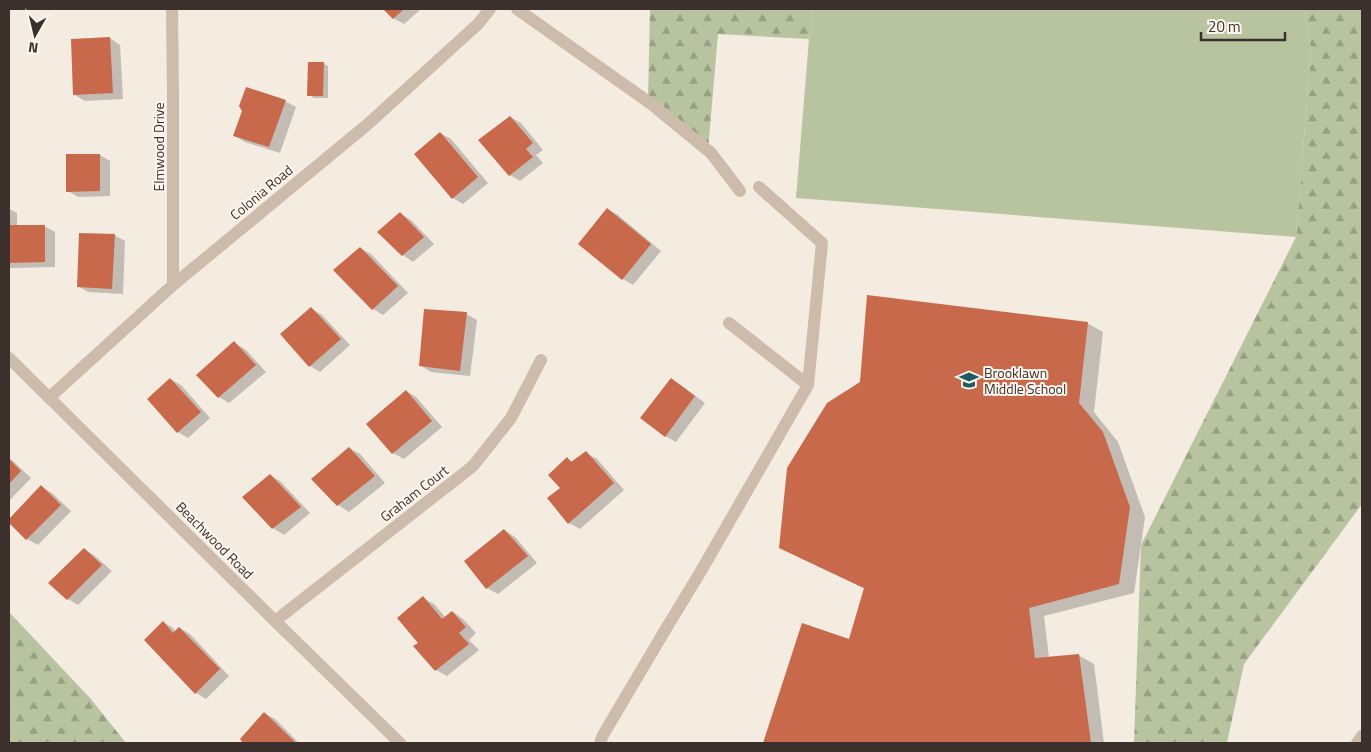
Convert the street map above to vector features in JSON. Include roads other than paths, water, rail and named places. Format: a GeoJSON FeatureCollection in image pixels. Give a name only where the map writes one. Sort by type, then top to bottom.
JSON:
{"type":"FeatureCollection","features":[{"type":"Feature","properties":{"kind":"street","name":"Elmwood Drive"},"geometry":{"type":"LineString","coordinates":[[172,9],[173,285]]}},
{"type":"Feature","properties":{"kind":"street","name":"Colonia Road"},"geometry":{"type":"LineString","coordinates":[[50,398],[173,285],[368,124],[478,24],[490,9]]}},
{"type":"Feature","properties":{"kind":"street"},"geometry":{"type":"LineString","coordinates":[[517,9],[650,103],[711,153],[740,192]]}},
{"type":"Feature","properties":{"kind":"street"},"geometry":{"type":"LineString","coordinates":[[600,743],[808,385],[822,243],[760,187]]}},
{"type":"Feature","properties":{"kind":"street"},"geometry":{"type":"LineString","coordinates":[[729,323],[808,385]]}},
{"type":"Feature","properties":{"kind":"street","name":"Beachwood Road"},"geometry":{"type":"LineString","coordinates":[[9,358],[400,743]]}},
{"type":"Feature","properties":{"kind":"street","name":"Graham Court"},"geometry":{"type":"LineString","coordinates":[[275,622],[473,466],[511,418],[540,360]]}},
{"type":"Feature","properties":{"kind":"street"},"geometry":{"type":"LineString","coordinates":[[1357,743],[1362,736]]}},
{"type":"Feature","properties":{"kind":"place","name":"Brooklawn Middle School"},"geometry":{"type":"Point","coordinates":[969,380]}}]}
